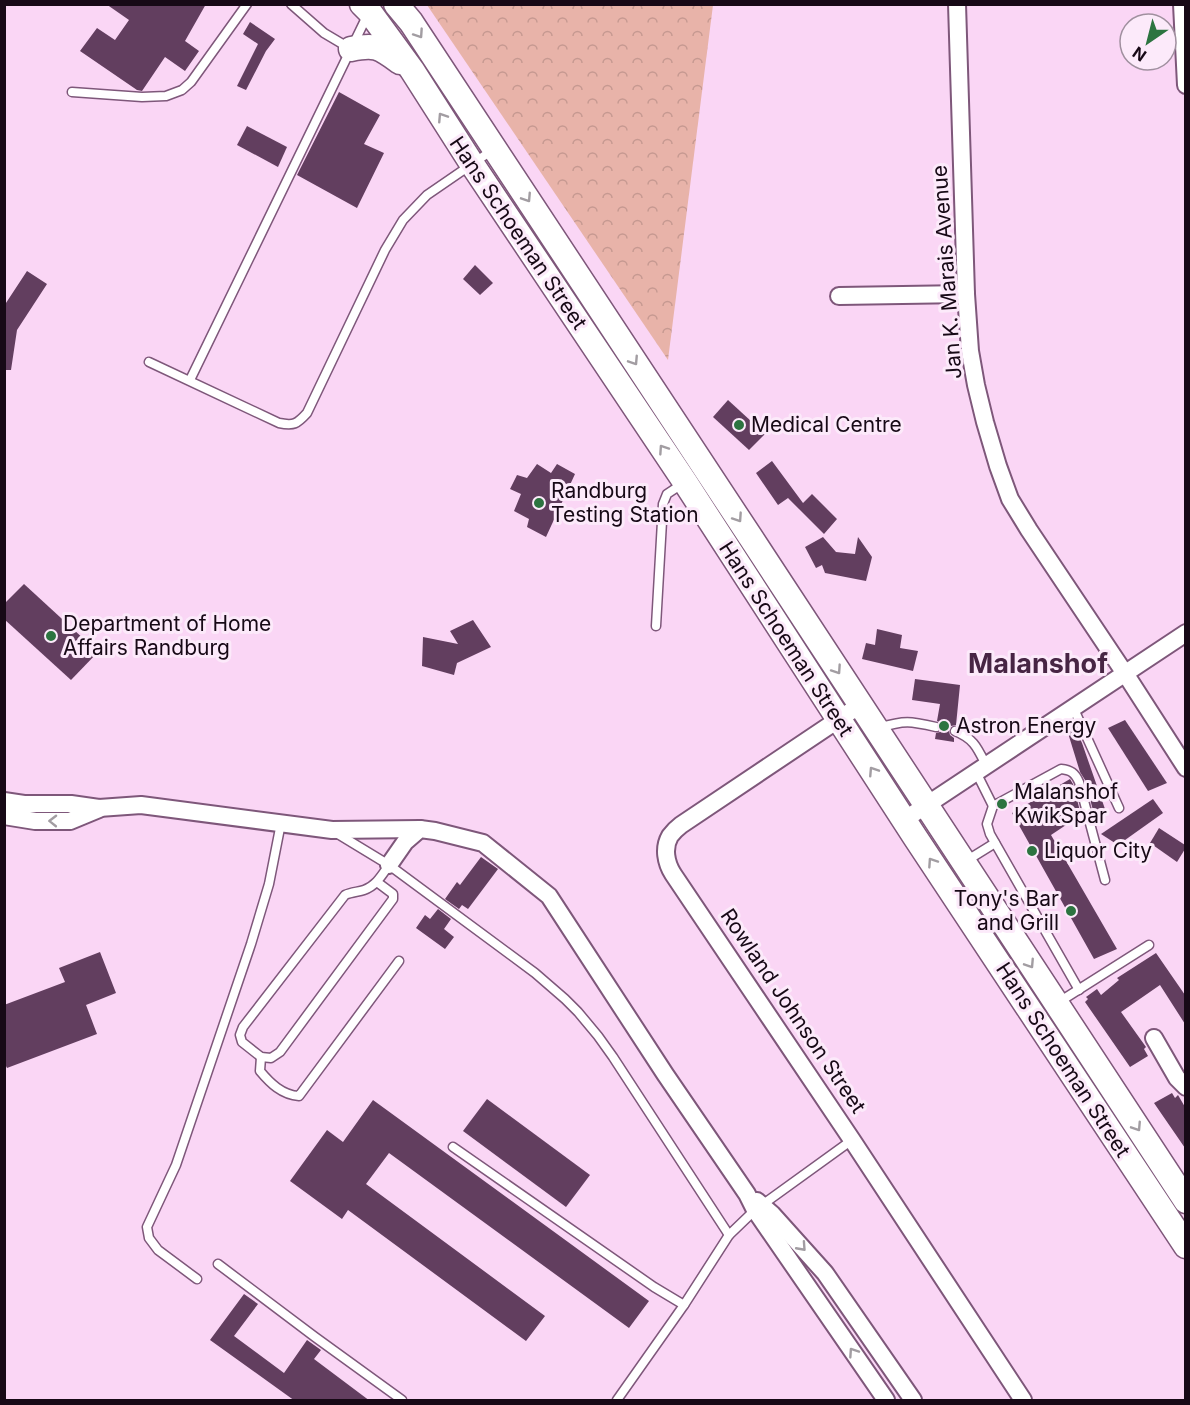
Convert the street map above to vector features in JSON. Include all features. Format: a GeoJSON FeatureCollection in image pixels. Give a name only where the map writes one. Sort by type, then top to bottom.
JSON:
{"type":"FeatureCollection","features":[{"type":"Feature","properties":{"kind":"main road","name":"Hans Schoeman Street"},"geometry":{"type":"LineString","coordinates":[[396,4],[411,22],[495,149],[695,476],[838,718],[904,820],[1179,1208]]}},
{"type":"Feature","properties":{"kind":"main road","name":"Hans Schoeman Street"},"geometry":{"type":"LineString","coordinates":[[368,7],[412,70],[472,164],[876,728],[1056,1004],[1179,1208],[1185,1246]]}},
{"type":"Feature","properties":{"kind":"main road"},"geometry":{"type":"LineString","coordinates":[[351,49],[367,46],[378,47],[412,70]]}},
{"type":"Feature","properties":{"kind":"street","name":"Jan K. Marais Avenue"},"geometry":{"type":"LineString","coordinates":[[957,4],[966,294],[970,351],[976,385],[998,466],[1010,499],[1029,530],[1185,768]]}},
{"type":"Feature","properties":{"kind":"street"},"geometry":{"type":"LineString","coordinates":[[1182,4],[1185,85]]}},
{"type":"Feature","properties":{"kind":"street"},"geometry":{"type":"LineString","coordinates":[[839,296],[966,294]]}},
{"type":"Feature","properties":{"kind":"street"},"geometry":{"type":"LineString","coordinates":[[904,820],[1185,633]]}},
{"type":"Feature","properties":{"kind":"street","name":"Rowland Johnson Street"},"geometry":{"type":"LineString","coordinates":[[860,705],[681,825],[670,836],[666,848],[669,867],[1023,1401]]}},
{"type":"Feature","properties":{"kind":"street"},"geometry":{"type":"LineString","coordinates":[[4,801],[24,804],[70,804],[99,808],[141,805],[332,830],[420,829],[483,843],[549,896],[665,1074],[747,1194],[816,1263],[914,1401]]}},
{"type":"Feature","properties":{"kind":"street"},"geometry":{"type":"LineString","coordinates":[[4,816],[70,821],[99,808]]}},
{"type":"Feature","properties":{"kind":"street"},"geometry":{"type":"LineString","coordinates":[[389,865],[405,842],[420,829]]}},
{"type":"Feature","properties":{"kind":"street"},"geometry":{"type":"LineString","coordinates":[[1154,1038],[1177,1078],[1185,1087]]}},
{"type":"Feature","properties":{"kind":"street"},"geometry":{"type":"LineString","coordinates":[[758,1207],[886,1401]]}},
{"type":"Feature","properties":{"kind":"street"},"geometry":{"type":"LineString","coordinates":[[822,1307],[840,1295]]}},
{"type":"Feature","properties":{"kind":"street"},"geometry":{"type":"LineString","coordinates":[[873,1382],[892,1370]]}},
{"type":"Feature","properties":{"kind":"lane"},"geometry":{"type":"LineString","coordinates":[[72,92],[142,97],[166,96],[182,90],[191,82],[247,4]]}},
{"type":"Feature","properties":{"kind":"lane"},"geometry":{"type":"LineString","coordinates":[[291,4],[324,33],[351,49]]}},
{"type":"Feature","properties":{"kind":"lane"},"geometry":{"type":"LineString","coordinates":[[190,380],[351,49],[368,7]]}},
{"type":"Feature","properties":{"kind":"lane"},"geometry":{"type":"LineString","coordinates":[[149,362],[279,423],[290,425],[299,422],[307,413],[385,250],[403,220],[427,195],[495,149]]}},
{"type":"Feature","properties":{"kind":"lane"},"geometry":{"type":"LineString","coordinates":[[656,626],[663,504],[667,494],[695,476]]}},
{"type":"Feature","properties":{"kind":"lane"},"geometry":{"type":"LineString","coordinates":[[1073,707],[1119,808]]}},
{"type":"Feature","properties":{"kind":"lane"},"geometry":{"type":"LineString","coordinates":[[876,728],[902,721],[936,727]]}},
{"type":"Feature","properties":{"kind":"lane"},"geometry":{"type":"LineString","coordinates":[[955,731],[965,735],[977,745],[981,769],[993,806],[987,824],[990,834],[1079,990]]}},
{"type":"Feature","properties":{"kind":"lane"},"geometry":{"type":"LineString","coordinates":[[993,806],[1061,769],[1070,770],[1079,782],[1105,880]]}},
{"type":"Feature","properties":{"kind":"lane"},"geometry":{"type":"LineString","coordinates":[[197,1279],[158,1250],[148,1238],[147,1227],[176,1164],[251,944],[269,885],[281,823]]}},
{"type":"Feature","properties":{"kind":"lane"},"geometry":{"type":"LineString","coordinates":[[332,830],[389,865],[535,973],[578,1012],[613,1057],[729,1235]]}},
{"type":"Feature","properties":{"kind":"lane"},"geometry":{"type":"LineString","coordinates":[[963,862],[995,843]]}},
{"type":"Feature","properties":{"kind":"lane"},"geometry":{"type":"LineString","coordinates":[[377,882],[393,894],[393,899],[280,1052],[271,1058],[261,1057],[242,1042],[240,1035],[243,1028],[345,895],[366,890],[377,882],[389,865]]}},
{"type":"Feature","properties":{"kind":"lane"},"geometry":{"type":"LineString","coordinates":[[1056,1004],[1149,945]]}},
{"type":"Feature","properties":{"kind":"lane"},"geometry":{"type":"LineString","coordinates":[[261,1057],[260,1071],[270,1083],[290,1096],[299,1096],[399,961]]}},
{"type":"Feature","properties":{"kind":"lane"},"geometry":{"type":"LineString","coordinates":[[617,1401],[684,1305],[729,1235],[758,1207],[852,1140]]}},
{"type":"Feature","properties":{"kind":"lane"},"geometry":{"type":"LineString","coordinates":[[453,1147],[654,1287],[684,1305]]}},
{"type":"Feature","properties":{"kind":"lane"},"geometry":{"type":"LineString","coordinates":[[218,1264],[402,1401]]}},
{"type":"Feature","properties":{"kind":"green space"},"geometry":{"type":"Polygon","coordinates":[[[427,5],[713,5],[668,360],[427,5]]]}},
{"type":"Feature","properties":{"kind":"building"},"geometry":{"type":"Polygon","coordinates":[[[106,4],[206,4],[185,41],[199,51],[185,71],[165,57],[142,91],[137,90],[80,51],[97,28],[115,40],[129,20],[106,4]]]}},
{"type":"Feature","properties":{"kind":"building"},"geometry":{"type":"Polygon","coordinates":[[[250,22],[275,39],[266,51],[246,90],[237,86],[258,44],[243,34],[250,22]]]}},
{"type":"Feature","properties":{"kind":"building"},"geometry":{"type":"Polygon","coordinates":[[[339,92],[380,115],[364,144],[384,153],[357,208],[297,175],[339,92]]]}},
{"type":"Feature","properties":{"kind":"building"},"geometry":{"type":"Polygon","coordinates":[[[247,126],[287,147],[278,167],[237,145],[247,126]]]}},
{"type":"Feature","properties":{"kind":"building"},"geometry":{"type":"Polygon","coordinates":[[[475,265],[493,283],[480,295],[463,279],[475,265]]]}},
{"type":"Feature","properties":{"kind":"building"},"geometry":{"type":"Polygon","coordinates":[[[27,271],[47,284],[17,330],[11,370],[4,370],[4,306],[27,271]]]}},
{"type":"Feature","properties":{"kind":"building","name":"Medical Centre"},"geometry":{"type":"Polygon","coordinates":[[[728,400],[765,434],[749,450],[713,417],[728,400]]]}},
{"type":"Feature","properties":{"kind":"building"},"geometry":{"type":"Polygon","coordinates":[[[772,461],[803,503],[812,494],[837,519],[824,534],[788,498],[778,505],[756,473],[772,461]]]}},
{"type":"Feature","properties":{"kind":"building","name":"Randburg Testing Station"},"geometry":{"type":"Polygon","coordinates":[[[537,464],[551,473],[557,464],[575,474],[546,537],[527,527],[529,519],[514,511],[521,494],[510,489],[517,475],[527,478],[537,464]]]}},
{"type":"Feature","properties":{"kind":"building"},"geometry":{"type":"Polygon","coordinates":[[[823,537],[836,552],[855,554],[858,537],[872,557],[866,581],[825,573],[822,565],[816,568],[805,547],[823,537]]]}},
{"type":"Feature","properties":{"kind":"building","name":"Department of Home Affairs Randburg"},"geometry":{"type":"Polygon","coordinates":[[[24,584],[98,652],[71,680],[4,619],[4,604],[24,584]]]}},
{"type":"Feature","properties":{"kind":"building"},"geometry":{"type":"Polygon","coordinates":[[[473,620],[491,647],[457,663],[454,675],[422,666],[423,637],[458,644],[450,631],[473,620]]]}},
{"type":"Feature","properties":{"kind":"building"},"geometry":{"type":"Polygon","coordinates":[[[877,629],[902,635],[900,648],[918,651],[913,671],[862,659],[866,643],[875,645],[877,629]]]}},
{"type":"Feature","properties":{"kind":"building"},"geometry":{"type":"Polygon","coordinates":[[[915,679],[960,685],[956,725],[951,726],[949,731],[954,742],[935,739],[936,733],[942,728],[941,723],[937,721],[940,704],[912,700],[915,679]]]}},
{"type":"Feature","properties":{"kind":"building"},"geometry":{"type":"Polygon","coordinates":[[[1125,720],[1167,783],[1148,791],[1108,728],[1125,720]]]}},
{"type":"Feature","properties":{"kind":"building"},"geometry":{"type":"Polygon","coordinates":[[[1075,728],[1105,809],[1094,814],[1085,780],[1080,772],[1068,733],[1075,728]]]}},
{"type":"Feature","properties":{"kind":"building"},"geometry":{"type":"Polygon","coordinates":[[[1070,779],[1081,815],[1051,835],[1117,949],[1094,959],[1012,813],[1070,779]]]}},
{"type":"Feature","properties":{"kind":"building"},"geometry":{"type":"Polygon","coordinates":[[[1153,799],[1163,813],[1118,845],[1101,834],[1153,799]]]}},
{"type":"Feature","properties":{"kind":"building"},"geometry":{"type":"Polygon","coordinates":[[[1159,828],[1185,845],[1177,862],[1150,843],[1159,828]]]}},
{"type":"Feature","properties":{"kind":"building"},"geometry":{"type":"Polygon","coordinates":[[[481,857],[498,869],[468,909],[462,905],[459,909],[445,899],[457,882],[460,885],[481,857]]]}},
{"type":"Feature","properties":{"kind":"building"},"geometry":{"type":"Polygon","coordinates":[[[438,909],[451,919],[444,929],[454,937],[445,949],[416,928],[425,915],[430,919],[438,909]]]}},
{"type":"Feature","properties":{"kind":"building"},"geometry":{"type":"Polygon","coordinates":[[[100,952],[116,993],[86,1005],[97,1034],[7,1068],[4,1062],[4,1005],[65,982],[59,968],[100,952]]]}},
{"type":"Feature","properties":{"kind":"building"},"geometry":{"type":"Polygon","coordinates":[[[1156,953],[1185,995],[1185,1024],[1160,985],[1121,1012],[1146,1047],[1144,1049],[1148,1056],[1130,1067],[1085,1002],[1088,999],[1086,997],[1097,989],[1101,995],[1119,980],[1117,978],[1156,953]]]}},
{"type":"Feature","properties":{"kind":"building"},"geometry":{"type":"Polygon","coordinates":[[[1172,1093],[1175,1098],[1178,1095],[1185,1107],[1185,1148],[1154,1103],[1172,1093]]]}},
{"type":"Feature","properties":{"kind":"building"},"geometry":{"type":"Polygon","coordinates":[[[487,1099],[590,1175],[566,1207],[463,1131],[487,1099]]]}},
{"type":"Feature","properties":{"kind":"building"},"geometry":{"type":"Polygon","coordinates":[[[373,1100],[649,1301],[629,1328],[389,1153],[366,1184],[545,1316],[526,1341],[348,1210],[342,1219],[290,1181],[327,1130],[343,1142],[373,1100]]]}},
{"type":"Feature","properties":{"kind":"building"},"geometry":{"type":"Polygon","coordinates":[[[244,1294],[258,1304],[234,1336],[284,1373],[307,1340],[321,1350],[314,1359],[370,1401],[295,1401],[210,1340],[244,1294]]]}},
{"type":"Feature","properties":{"kind":"place","name":"Medical Centre"},"geometry":{"type":"Point","coordinates":[739,425]}},
{"type":"Feature","properties":{"kind":"place","name":"Randburg Testing Station"},"geometry":{"type":"Point","coordinates":[539,503]}},
{"type":"Feature","properties":{"kind":"place","name":"Department of Home Affairs Randburg"},"geometry":{"type":"Point","coordinates":[51,636]}},
{"type":"Feature","properties":{"kind":"place","name":"Astron Energy"},"geometry":{"type":"Point","coordinates":[944,726]}},
{"type":"Feature","properties":{"kind":"place","name":"Malanshof KwikSpar"},"geometry":{"type":"Point","coordinates":[1002,804]}},
{"type":"Feature","properties":{"kind":"place","name":"Liquor City"},"geometry":{"type":"Point","coordinates":[1032,851]}},
{"type":"Feature","properties":{"kind":"place","name":"Tony's Bar and Grill"},"geometry":{"type":"Point","coordinates":[1071,911]}},
{"type":"Feature","properties":{"kind":"district","name":"Malanshof"},"geometry":{"type":"Point","coordinates":[1038,664]}}]}
